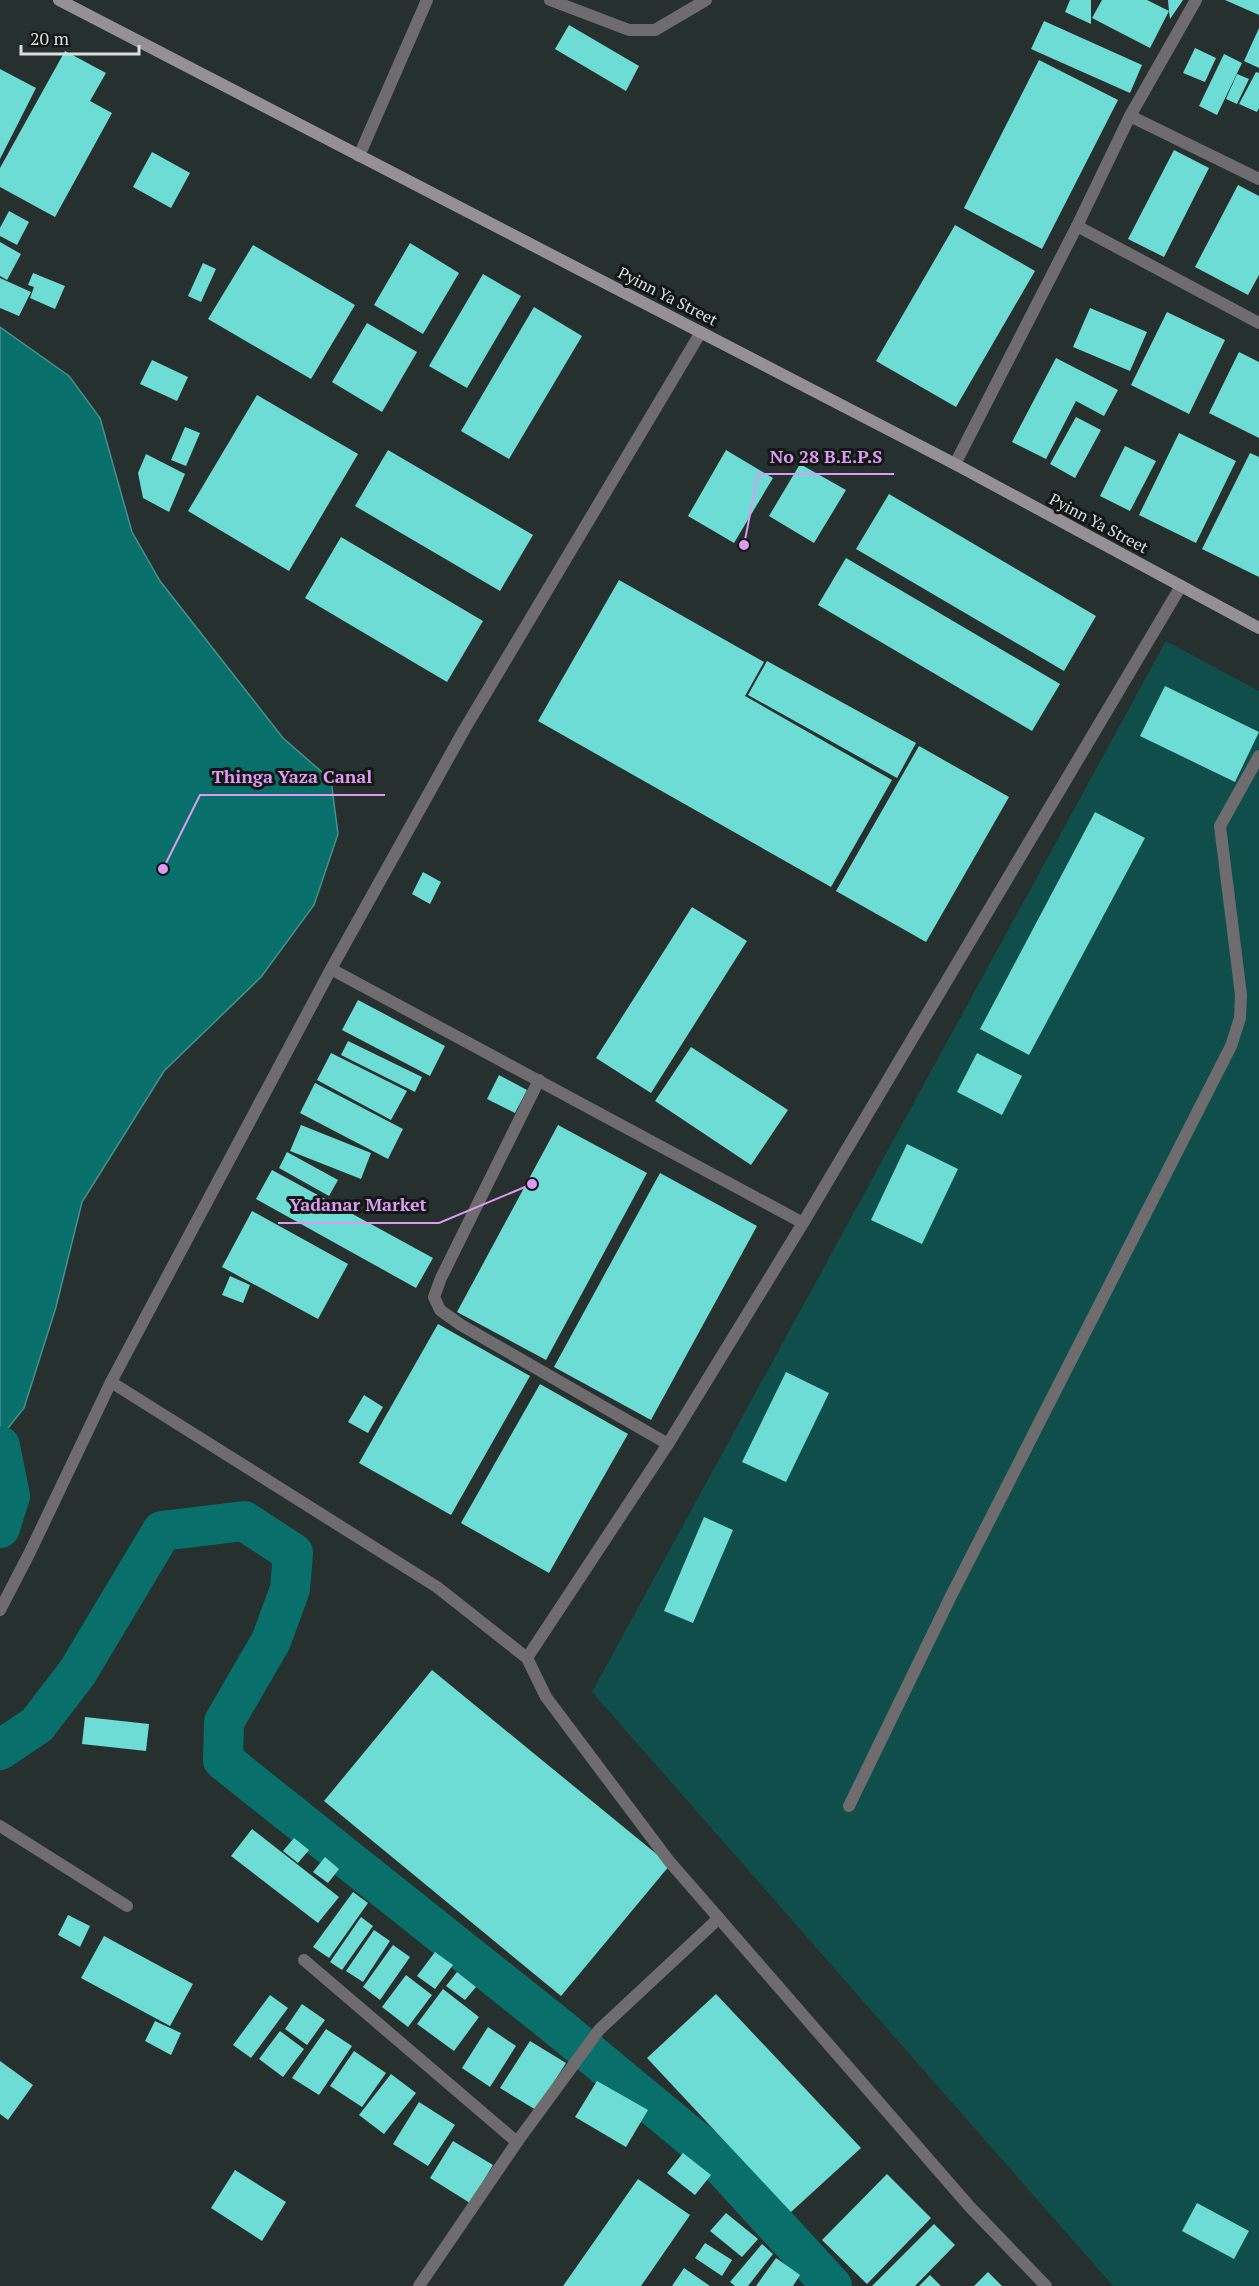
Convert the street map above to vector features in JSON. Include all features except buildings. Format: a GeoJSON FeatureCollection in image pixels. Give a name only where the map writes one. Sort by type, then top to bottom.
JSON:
{"type":"FeatureCollection","features":[{"type":"Feature","properties":{"kind":"main road","name":"Pyinn Ya Street"},"geometry":{"type":"LineString","coordinates":[[59,0],[170,60],[955,464],[1259,628]]}},
{"type":"Feature","properties":{"kind":"street"},"geometry":{"type":"LineString","coordinates":[[359,156],[427,0]]}},
{"type":"Feature","properties":{"kind":"street"},"geometry":{"type":"LineString","coordinates":[[550,0],[629,30],[655,30],[706,0]]}},
{"type":"Feature","properties":{"kind":"street"},"geometry":{"type":"LineString","coordinates":[[955,464],[1077,226],[1130,116],[1196,0]]}},
{"type":"Feature","properties":{"kind":"street"},"geometry":{"type":"LineString","coordinates":[[1130,116],[1259,179]]}},
{"type":"Feature","properties":{"kind":"street"},"geometry":{"type":"LineString","coordinates":[[1077,226],[1259,324]]}},
{"type":"Feature","properties":{"kind":"street"},"geometry":{"type":"LineString","coordinates":[[0,1610],[111,1382],[331,969],[464,730],[701,332]]}},
{"type":"Feature","properties":{"kind":"street"},"geometry":{"type":"LineString","coordinates":[[526,1658],[668,1444],[803,1223],[1181,586]]}},
{"type":"Feature","properties":{"kind":"street"},"geometry":{"type":"LineString","coordinates":[[849,1806],[950,1598],[1231,1046],[1240,1018],[1241,995],[1220,826],[1259,756]]}},
{"type":"Feature","properties":{"kind":"street"},"geometry":{"type":"LineString","coordinates":[[331,969],[803,1223]]}},
{"type":"Feature","properties":{"kind":"street"},"geometry":{"type":"LineString","coordinates":[[539,1080],[441,1278],[434,1297],[440,1311],[461,1325],[668,1444]]}},
{"type":"Feature","properties":{"kind":"street"},"geometry":{"type":"LineString","coordinates":[[111,1382],[437,1587],[526,1658],[546,1697],[669,1860],[970,2207],[1046,2286]]}},
{"type":"Feature","properties":{"kind":"street"},"geometry":{"type":"LineString","coordinates":[[0,1826],[127,1906]]}},
{"type":"Feature","properties":{"kind":"street"},"geometry":{"type":"LineString","coordinates":[[419,2286],[517,2142],[572,2070],[598,2030],[719,1918]]}},
{"type":"Feature","properties":{"kind":"street"},"geometry":{"type":"LineString","coordinates":[[304,1960],[517,2142]]}},
{"type":"Feature","properties":{"kind":"shaded area"},"geometry":{"type":"Polygon","coordinates":[[[0,327],[69,376],[100,418],[132,532],[160,581],[283,738],[331,780],[338,834],[314,905],[261,977],[164,1071],[82,1202],[56,1307],[24,1408],[0,1438],[0,327]]]}},
{"type":"Feature","properties":{"kind":"shaded area"},"geometry":{"type":"Polygon","coordinates":[[[1166,641],[1259,691],[1259,2286],[1113,2286],[592,1692],[1166,641]]]}},
{"type":"Feature","properties":{"kind":"waterway"},"geometry":{"type":"LineString","coordinates":[[0,1446],[10,1496],[0,1528]]}},
{"type":"Feature","properties":{"kind":"waterway"},"geometry":{"type":"LineString","coordinates":[[0,1750],[37,1725],[77,1673],[162,1531],[244,1521],[293,1553],[290,1589],[271,1641],[224,1722],[223,1760],[563,2031],[709,2152],[832,2286]]}},
{"type":"Feature","properties":{"kind":"place","name":"No 28 B.E.P.S"},"geometry":{"type":"Point","coordinates":[744,545]}},
{"type":"Feature","properties":{"kind":"place","name":"Thinga Yaza Canal"},"geometry":{"type":"Point","coordinates":[163,869]}},
{"type":"Feature","properties":{"kind":"place","name":"Yadanar Market"},"geometry":{"type":"Point","coordinates":[532,1184]}}]}
